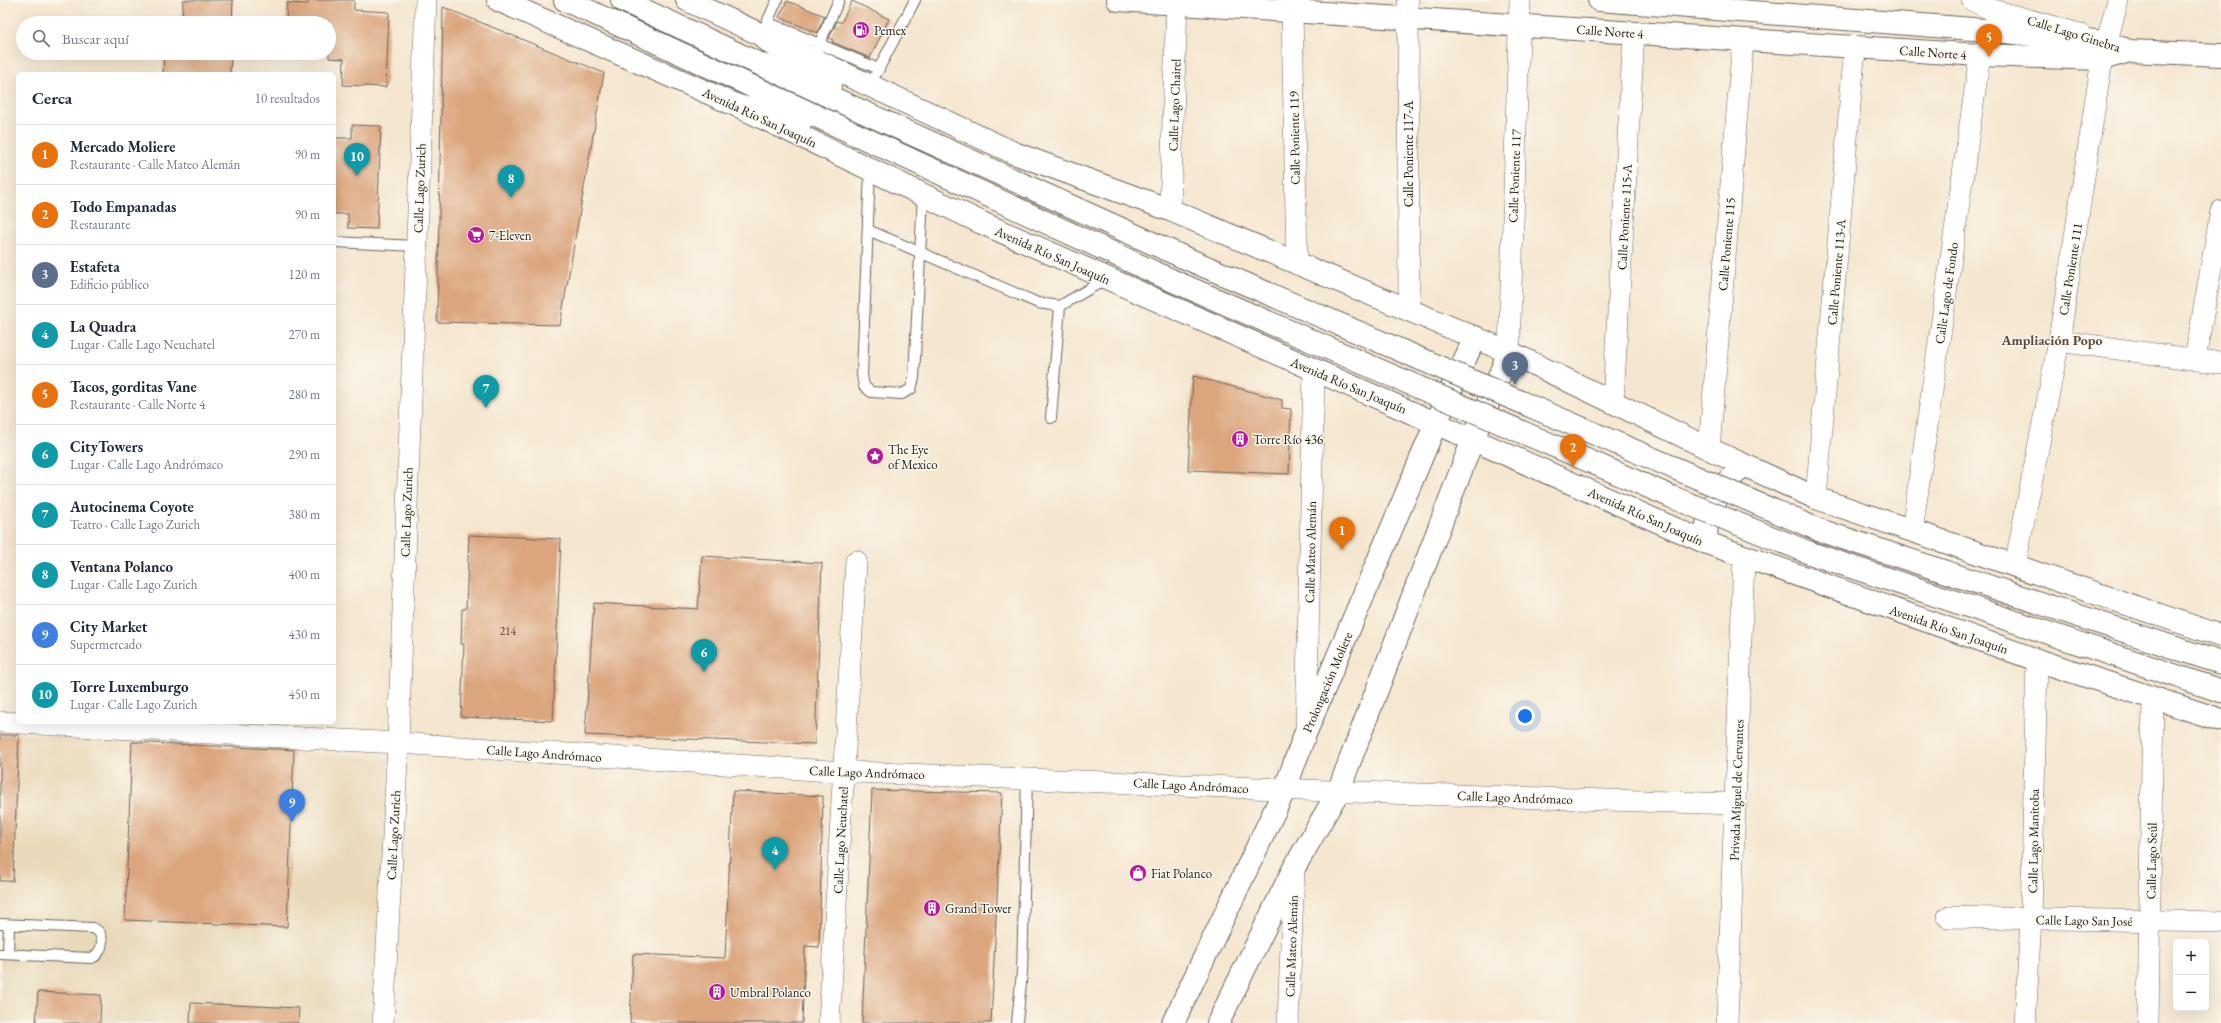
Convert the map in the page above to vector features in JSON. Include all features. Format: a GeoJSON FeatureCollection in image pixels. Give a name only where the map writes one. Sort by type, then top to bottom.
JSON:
{"type":"FeatureCollection","features":[{"type":"Feature","properties":{"kind":"main road","name":"Avenida Río San Joaquín"},"geometry":{"type":"LineString","coordinates":[[498,0],[738,106],[923,195],[1106,279],[1473,439],[1706,543],[2037,660],[2221,720]]}},
{"type":"Feature","properties":{"kind":"main road","name":"Avenida Río San Joaquín"},"geometry":{"type":"LineString","coordinates":[[565,0],[1171,280],[1672,497],[1810,554],[2221,691]]}},
{"type":"Feature","properties":{"kind":"main road"},"geometry":{"type":"LineString","coordinates":[[622,0],[848,105],[1183,256],[1819,530],[2221,663]]}},
{"type":"Feature","properties":{"kind":"main road","name":"Calle Norte 4"},"geometry":{"type":"LineString","coordinates":[[1118,0],[1177,2],[1292,11],[1408,9],[1518,24],[1634,33],[1980,55],[2104,50]]}},
{"type":"Feature","properties":{"kind":"main road","name":"Calle Norte 4"},"geometry":{"type":"LineString","coordinates":[[1599,0],[1990,13],[2104,50]]}},
{"type":"Feature","properties":{"kind":"main road"},"geometry":{"type":"LineString","coordinates":[[690,1],[764,29],[874,77],[1014,153],[1170,210],[1297,264],[1409,308],[1509,352],[1743,465],[1816,498],[2221,636]]}},
{"type":"Feature","properties":{"kind":"main road"},"geometry":{"type":"LineString","coordinates":[[764,29],[790,59],[824,80],[848,105]]}},
{"type":"Feature","properties":{"kind":"main road","name":"Calle Lago Ginebra"},"geometry":{"type":"LineString","coordinates":[[2104,50],[2221,55]]}},
{"type":"Feature","properties":{"kind":"main road"},"geometry":{"type":"LineString","coordinates":[[738,106],[804,122],[839,127]]}},
{"type":"Feature","properties":{"kind":"main road","name":"Prolongación Moliere"},"geometry":{"type":"LineString","coordinates":[[1172,1023],[1285,789],[1306,734],[1436,423],[1475,337]]}},
{"type":"Feature","properties":{"kind":"main road"},"geometry":{"type":"LineString","coordinates":[[1218,1023],[1294,868],[1338,792],[1473,439],[1509,352]]}},
{"type":"Feature","properties":{"kind":"main road"},"geometry":{"type":"LineString","coordinates":[[1706,543],[1705,532],[1708,518],[1716,499],[1727,482],[1743,465]]}},
{"type":"Feature","properties":{"kind":"main road"},"geometry":{"type":"LineString","coordinates":[[2174,647],[2221,653]]}},
{"type":"Feature","properties":{"kind":"main road"},"geometry":{"type":"LineString","coordinates":[[2200,684],[2221,700]]}},
{"type":"Feature","properties":{"kind":"street","name":"Calle Lago Zurich"},"geometry":{"type":"LineString","coordinates":[[383,1023],[398,743],[426,0]]}},
{"type":"Feature","properties":{"kind":"street","name":"Calle Poniente 117"},"geometry":{"type":"LineString","coordinates":[[1509,352],[1518,24],[1520,0]]}},
{"type":"Feature","properties":{"kind":"street"},"geometry":{"type":"LineString","coordinates":[[1972,0],[1990,13]]}},
{"type":"Feature","properties":{"kind":"street","name":"Calle Poniente 111"},"geometry":{"type":"LineString","coordinates":[[2015,566],[2059,341],[2104,50],[2118,0]]}},
{"type":"Feature","properties":{"kind":"street","name":"Calle Lago Chairel"},"geometry":{"type":"LineString","coordinates":[[1170,210],[1177,2]]}},
{"type":"Feature","properties":{"kind":"street","name":"Calle Poniente 117-A"},"geometry":{"type":"LineString","coordinates":[[1408,9],[1409,308]]}},
{"type":"Feature","properties":{"kind":"street","name":"Calle Poniente 119"},"geometry":{"type":"LineString","coordinates":[[1292,11],[1297,264]]}},
{"type":"Feature","properties":{"kind":"street","name":"Calle Poniente 115-A"},"geometry":{"type":"LineString","coordinates":[[1613,401],[1634,33]]}},
{"type":"Feature","properties":{"kind":"street","name":"Calle Poniente 115"},"geometry":{"type":"LineString","coordinates":[[1709,448],[1743,40]]}},
{"type":"Feature","properties":{"kind":"street","name":"Calle Poniente 113-A"},"geometry":{"type":"LineString","coordinates":[[1816,498],[1855,46]]}},
{"type":"Feature","properties":{"kind":"street","name":"Calle Lago de Fondo"},"geometry":{"type":"LineString","coordinates":[[1912,531],[1980,55]]}},
{"type":"Feature","properties":{"kind":"street"},"geometry":{"type":"LineString","coordinates":[[2195,360],[2221,211]]}},
{"type":"Feature","properties":{"kind":"street"},"geometry":{"type":"LineString","coordinates":[[2059,341],[2221,364]]}},
{"type":"Feature","properties":{"kind":"street","name":"Calle Mateo Alemán"},"geometry":{"type":"LineString","coordinates":[[1306,734],[1314,370]]}},
{"type":"Feature","properties":{"kind":"street","name":"Privada Miguel de Cervantes"},"geometry":{"type":"LineString","coordinates":[[1727,1023],[1744,557]]}},
{"type":"Feature","properties":{"kind":"street","name":"Calle Lago Neuchatel"},"geometry":{"type":"LineString","coordinates":[[830,1023],[856,561]]}},
{"type":"Feature","properties":{"kind":"street","name":"Calle Lago Manitoba"},"geometry":{"type":"LineString","coordinates":[[2025,1023],[2031,919],[2037,660]]}},
{"type":"Feature","properties":{"kind":"street","name":"Calle Lago Seúl"},"geometry":{"type":"LineString","coordinates":[[2148,1023],[2153,699]]}},
{"type":"Feature","properties":{"kind":"street","name":"Calle Lago Andrómaco"},"geometry":{"type":"LineString","coordinates":[[0,722],[16,723]]}},
{"type":"Feature","properties":{"kind":"street","name":"Calle Lago Andrómaco"},"geometry":{"type":"LineString","coordinates":[[38,724],[398,743],[843,772],[1027,778],[1338,792],[1736,804]]}},
{"type":"Feature","properties":{"kind":"street","name":"Calle Mateo Alemán"},"geometry":{"type":"LineString","coordinates":[[1288,1023],[1294,868]]}},
{"type":"Feature","properties":{"kind":"street","name":"Calle Lago San José"},"geometry":{"type":"LineString","coordinates":[[1948,917],[2221,922]]}},
{"type":"Feature","properties":{"kind":"lane"},"geometry":{"type":"LineString","coordinates":[[764,29],[777,0]]}},
{"type":"Feature","properties":{"kind":"lane"},"geometry":{"type":"LineString","coordinates":[[816,52],[839,0]]}},
{"type":"Feature","properties":{"kind":"lane"},"geometry":{"type":"LineString","coordinates":[[874,77],[915,0]]}},
{"type":"Feature","properties":{"kind":"lane"},"geometry":{"type":"LineString","coordinates":[[870,170],[862,375],[864,386],[871,392],[902,394],[911,389],[914,378],[923,195]]}},
{"type":"Feature","properties":{"kind":"lane"},"geometry":{"type":"LineString","coordinates":[[868,230],[1038,304],[1060,306],[1106,279]]}},
{"type":"Feature","properties":{"kind":"lane"},"geometry":{"type":"LineString","coordinates":[[336,242],[416,246]]}},
{"type":"Feature","properties":{"kind":"lane"},"geometry":{"type":"LineString","coordinates":[[1051,418],[1060,306]]}},
{"type":"Feature","properties":{"kind":"lane"},"geometry":{"type":"LineString","coordinates":[[1017,1023],[1022,972],[1027,778]]}},
{"type":"Feature","properties":{"kind":"lane"},"geometry":{"type":"LineString","coordinates":[[5,924],[93,928],[99,930],[102,935],[101,950],[98,955],[92,958],[4,954],[5,924]]}},
{"type":"Feature","properties":{"kind":"shaded area"},"geometry":{"type":"Polygon","coordinates":[[[0,733],[392,759],[382,1023],[0,1023],[0,733]]]}},
{"type":"Feature","properties":{"kind":"building"},"geometry":{"type":"Polygon","coordinates":[[[183,0],[233,0],[232,16],[182,16],[183,0]]]}},
{"type":"Feature","properties":{"kind":"building"},"geometry":{"type":"Polygon","coordinates":[[[308,0],[354,0],[354,10],[389,12],[386,87],[343,85],[344,59],[336,58],[336,16],[286,16],[287,3],[308,4],[308,0]]]}},
{"type":"Feature","properties":{"kind":"building"},"geometry":{"type":"Polygon","coordinates":[[[787,1],[825,16],[817,33],[779,17],[787,1]]]}},
{"type":"Feature","properties":{"kind":"building","name":"Pemex"},"geometry":{"type":"Polygon","coordinates":[[[852,1],[889,19],[870,58],[832,42],[833,40],[829,38],[837,21],[841,23],[852,1]]]}},
{"type":"Feature","properties":{"kind":"building"},"geometry":{"type":"Polygon","coordinates":[[[443,7],[604,73],[560,325],[437,322],[443,7]]]}},
{"type":"Feature","properties":{"kind":"building"},"geometry":{"type":"Polygon","coordinates":[[[164,60],[231,60],[230,72],[163,72],[164,60]]]}},
{"type":"Feature","properties":{"kind":"building"},"geometry":{"type":"Polygon","coordinates":[[[352,125],[381,126],[377,229],[348,228],[348,214],[336,214],[336,138],[352,138],[352,125]]]}},
{"type":"Feature","properties":{"kind":"building","name":"Torre Río 436"},"geometry":{"type":"Polygon","coordinates":[[[1193,376],[1282,400],[1282,408],[1291,409],[1289,474],[1188,470],[1193,376]]]}},
{"type":"Feature","properties":{"kind":"building"},"geometry":{"type":"Polygon","coordinates":[[[469,535],[561,539],[553,721],[461,717],[464,644],[461,644],[462,609],[466,609],[469,535]]]}},
{"type":"Feature","properties":{"kind":"building"},"geometry":{"type":"Polygon","coordinates":[[[702,556],[822,563],[815,744],[585,735],[594,603],[698,609],[702,556]]]}},
{"type":"Feature","properties":{"kind":"building"},"geometry":{"type":"Polygon","coordinates":[[[0,735],[19,735],[13,881],[0,881],[0,735]]]}},
{"type":"Feature","properties":{"kind":"building"},"geometry":{"type":"Polygon","coordinates":[[[132,742],[294,750],[287,927],[125,920],[132,742]]]}},
{"type":"Feature","properties":{"kind":"building","name":"Grand Tower"},"geometry":{"type":"Polygon","coordinates":[[[872,790],[1002,793],[991,1023],[862,1023],[872,790]]]}},
{"type":"Feature","properties":{"kind":"building"},"geometry":{"type":"Polygon","coordinates":[[[733,791],[823,796],[819,947],[805,946],[802,1023],[630,1023],[633,954],[725,958],[733,791]]]}},
{"type":"Feature","properties":{"kind":"building"},"geometry":{"type":"Polygon","coordinates":[[[38,992],[101,995],[100,1023],[36,1023],[38,992]]]}},
{"type":"Feature","properties":{"kind":"building"},"geometry":{"type":"Polygon","coordinates":[[[191,1003],[299,1008],[298,1023],[190,1023],[191,1003]]]}},
{"type":"Feature","properties":{"kind":"place","name":"Pemex"},"geometry":{"type":"Point","coordinates":[861,30]}},
{"type":"Feature","properties":{"kind":"place","name":"Tacos, gorditas Vane"},"geometry":{"type":"Point","coordinates":[1989,57]}},
{"type":"Feature","properties":{"kind":"place","name":"Torre Luxemburgo"},"geometry":{"type":"Point","coordinates":[357,176]}},
{"type":"Feature","properties":{"kind":"place","name":"Ventana Polanco"},"geometry":{"type":"Point","coordinates":[511,198]}},
{"type":"Feature","properties":{"kind":"place","name":"7-Eleven"},"geometry":{"type":"Point","coordinates":[476,235]}},
{"type":"Feature","properties":{"kind":"place","name":"Estafeta"},"geometry":{"type":"Point","coordinates":[1515,385]}},
{"type":"Feature","properties":{"kind":"place","name":"Autocinema Coyote"},"geometry":{"type":"Point","coordinates":[486,408]}},
{"type":"Feature","properties":{"kind":"place","name":"Torre Río 436"},"geometry":{"type":"Point","coordinates":[1240,439]}},
{"type":"Feature","properties":{"kind":"place","name":"The Eye of Mexico"},"geometry":{"type":"Point","coordinates":[875,456]}},
{"type":"Feature","properties":{"kind":"place","name":"Todo Empanadas"},"geometry":{"type":"Point","coordinates":[1573,467]}},
{"type":"Feature","properties":{"kind":"place","name":"Mercado Moliere"},"geometry":{"type":"Point","coordinates":[1342,550]}},
{"type":"Feature","properties":{"kind":"place","name":"CityTowers"},"geometry":{"type":"Point","coordinates":[704,672]}},
{"type":"Feature","properties":{"kind":"place","name":"City Market"},"geometry":{"type":"Point","coordinates":[292,822]}},
{"type":"Feature","properties":{"kind":"place","name":"La Quadra"},"geometry":{"type":"Point","coordinates":[775,870]}},
{"type":"Feature","properties":{"kind":"place","name":"Fiat Polanco"},"geometry":{"type":"Point","coordinates":[1138,873]}},
{"type":"Feature","properties":{"kind":"place","name":"Grand Tower"},"geometry":{"type":"Point","coordinates":[932,908]}},
{"type":"Feature","properties":{"kind":"place","name":"Umbral Polanco"},"geometry":{"type":"Point","coordinates":[717,992]}},
{"type":"Feature","properties":{"kind":"district","name":"Ampliación Popo"},"geometry":{"type":"Point","coordinates":[2052,340]}}]}
